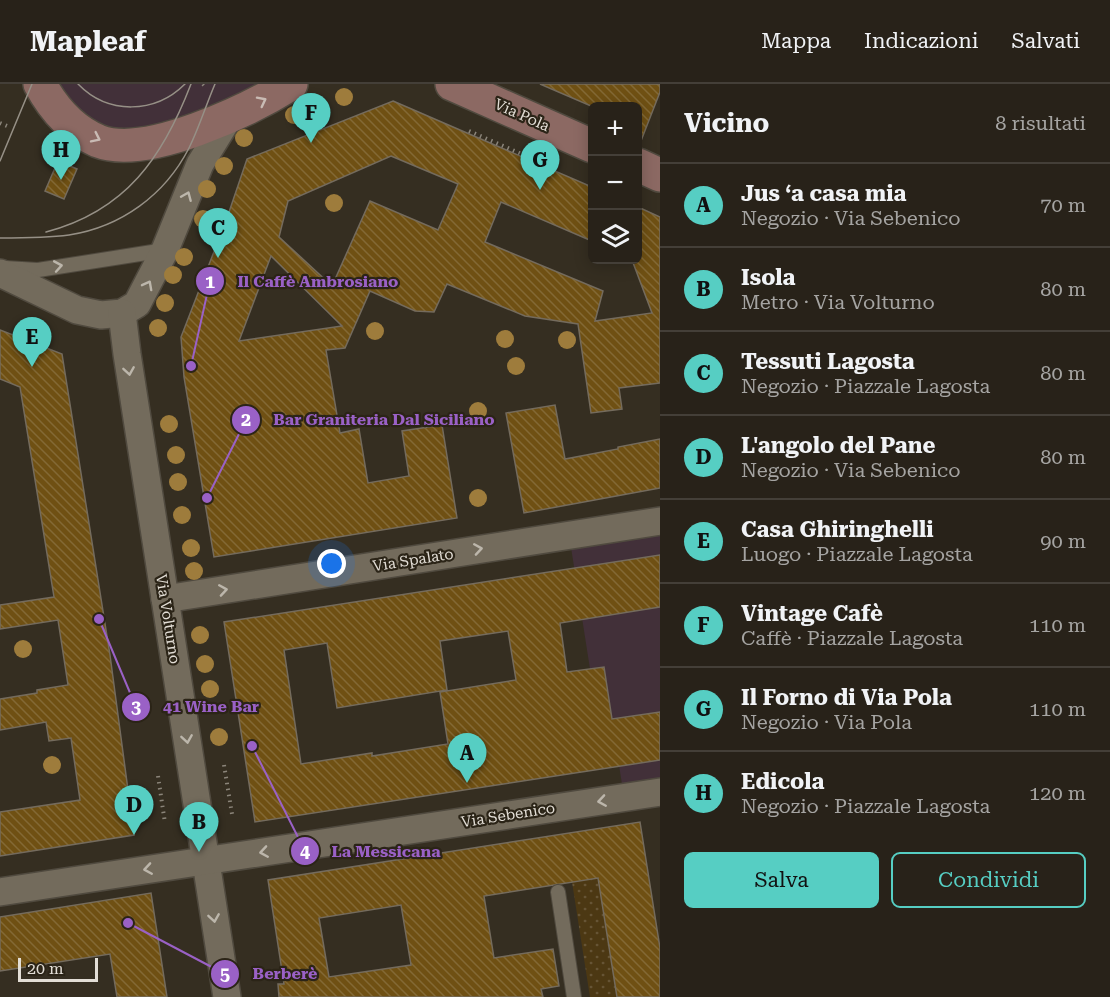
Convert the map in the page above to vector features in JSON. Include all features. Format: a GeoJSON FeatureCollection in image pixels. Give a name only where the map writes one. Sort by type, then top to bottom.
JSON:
{"type":"FeatureCollection","features":[{"type":"Feature","properties":{"kind":"street"},"geometry":{"type":"LineString","coordinates":[[40,84],[64,118],[97,141],[115,145],[132,145],[197,130],[268,98],[291,84]]}},
{"type":"Feature","properties":{"kind":"street","name":"Via Pola"},"geometry":{"type":"LineString","coordinates":[[466,87],[588,144]]}},
{"type":"Feature","properties":{"kind":"street"},"geometry":{"type":"LineString","coordinates":[[0,273],[78,310],[101,315],[122,313],[137,304],[165,250],[200,164],[231,114]]}},
{"type":"Feature","properties":{"kind":"street"},"geometry":{"type":"LineString","coordinates":[[642,167],[660,175]]}},
{"type":"Feature","properties":{"kind":"street","name":"Via Volturno"},"geometry":{"type":"LineString","coordinates":[[122,313],[227,997]]}},
{"type":"Feature","properties":{"kind":"street","name":"Via Spalato"},"geometry":{"type":"LineString","coordinates":[[165,599],[660,521]]}},
{"type":"Feature","properties":{"kind":"street","name":"Via Sebenico"},"geometry":{"type":"LineString","coordinates":[[0,892],[660,792]]}},
{"type":"Feature","properties":{"kind":"lane"},"geometry":{"type":"LineString","coordinates":[[0,268],[38,270],[165,250]]}},
{"type":"Feature","properties":{"kind":"lane"},"geometry":{"type":"LineString","coordinates":[[558,892],[574,997]]}},
{"type":"Feature","properties":{"kind":"path"},"geometry":{"type":"LineString","coordinates":[[0,123],[7,126]]}},
{"type":"Feature","properties":{"kind":"path"},"geometry":{"type":"LineString","coordinates":[[469,131],[533,159]]}},
{"type":"Feature","properties":{"kind":"path"},"geometry":{"type":"LineString","coordinates":[[224,765],[232,814]]}},
{"type":"Feature","properties":{"kind":"path"},"geometry":{"type":"LineString","coordinates":[[158,776],[165,823]]}},
{"type":"Feature","properties":{"kind":"shaded area"},"geometry":{"type":"Polygon","coordinates":[[[49,84],[278,84],[192,125],[112,137],[49,84]]]}},
{"type":"Feature","properties":{"kind":"shaded area"},"geometry":{"type":"Polygon","coordinates":[[[660,526],[660,786],[623,791],[604,667],[590,669],[570,541],[660,526]]]}},
{"type":"Feature","properties":{"kind":"shaded area"},"geometry":{"type":"Polygon","coordinates":[[[598,878],[617,997],[590,997],[572,882],[598,878]]]}},
{"type":"Feature","properties":{"kind":"building"},"geometry":{"type":"Polygon","coordinates":[[[540,84],[660,84],[660,92],[642,138],[642,102],[588,102],[588,105],[540,84]]]}},
{"type":"Feature","properties":{"kind":"building"},"geometry":{"type":"Polygon","coordinates":[[[393,101],[588,185],[588,239],[501,202],[485,242],[603,291],[595,321],[652,313],[634,264],[642,264],[642,209],[660,217],[660,383],[619,388],[622,409],[591,413],[578,324],[525,316],[447,284],[434,312],[415,311],[370,291],[345,348],[326,350],[340,433],[359,429],[368,483],[409,476],[402,431],[442,425],[457,518],[214,557],[184,377],[181,337],[247,159],[393,101]],[[391,156],[288,201],[279,237],[332,286],[370,201],[438,230],[458,184],[391,156]],[[271,256],[239,341],[342,326],[271,256]]]}},
{"type":"Feature","properties":{"kind":"building"},"geometry":{"type":"Polygon","coordinates":[[[58,161],[77,169],[64,199],[45,191],[58,161]]]}},
{"type":"Feature","properties":{"kind":"building"},"geometry":{"type":"Polygon","coordinates":[[[0,330],[62,354],[110,655],[134,835],[0,856],[0,812],[80,800],[71,738],[49,741],[46,722],[0,730],[0,699],[68,685],[58,620],[0,629],[0,605],[54,597],[20,387],[0,379],[0,330]]]}},
{"type":"Feature","properties":{"kind":"building"},"geometry":{"type":"Polygon","coordinates":[[[555,405],[565,459],[660,439],[660,488],[524,513],[506,413],[555,405]]]}},
{"type":"Feature","properties":{"kind":"building"},"geometry":{"type":"Polygon","coordinates":[[[660,555],[660,607],[560,623],[567,672],[604,667],[612,719],[660,712],[660,760],[255,822],[224,622],[660,555]],[[508,631],[440,641],[447,690],[337,708],[327,643],[284,650],[301,764],[448,744],[440,692],[516,680],[508,631]]]}},
{"type":"Feature","properties":{"kind":"building"},"geometry":{"type":"Polygon","coordinates":[[[640,822],[660,948],[660,997],[617,997],[598,878],[484,896],[494,958],[553,949],[559,986],[541,989],[543,997],[279,997],[278,984],[284,984],[268,880],[640,822]],[[401,905],[319,918],[329,977],[411,965],[401,905]]]}},
{"type":"Feature","properties":{"kind":"building"},"geometry":{"type":"Polygon","coordinates":[[[151,893],[167,997],[117,997],[110,954],[0,971],[0,917],[151,893]]]}},
{"type":"Feature","properties":{"kind":"tram line"},"geometry":{"type":"LineString","coordinates":[[0,161],[32,84]]}},
{"type":"Feature","properties":{"kind":"tram line"},"geometry":{"type":"LineString","coordinates":[[78,84],[103,101],[117,106],[132,107],[160,101],[185,84]]}},
{"type":"Feature","properties":{"kind":"tram line"},"geometry":{"type":"LineString","coordinates":[[46,232],[74,223],[98,210],[120,195],[138,178],[168,135],[191,84]]}},
{"type":"Feature","properties":{"kind":"tram line"},"geometry":{"type":"LineString","coordinates":[[0,238],[52,237],[88,231],[106,225],[140,206],[154,194],[179,165],[193,140],[215,84]]}},
{"type":"Feature","properties":{"kind":"place","name":"Vintage Cafè"},"geometry":{"type":"Point","coordinates":[311,143]}},
{"type":"Feature","properties":{"kind":"place","name":"Edicola"},"geometry":{"type":"Point","coordinates":[61,180]}},
{"type":"Feature","properties":{"kind":"place","name":"Il Forno di Via Pola"},"geometry":{"type":"Point","coordinates":[540,190]}},
{"type":"Feature","properties":{"kind":"place","name":"Tessuti Lagosta"},"geometry":{"type":"Point","coordinates":[218,258]}},
{"type":"Feature","properties":{"kind":"place","name":"Il Caffè Ambrosiano"},"geometry":{"type":"Point","coordinates":[191,366]}},
{"type":"Feature","properties":{"kind":"place","name":"Casa Ghiringhelli"},"geometry":{"type":"Point","coordinates":[32,367]}},
{"type":"Feature","properties":{"kind":"place","name":"Bar Graniteria Dal Siciliano"},"geometry":{"type":"Point","coordinates":[207,498]}},
{"type":"Feature","properties":{"kind":"place","name":"41 Wine Bar"},"geometry":{"type":"Point","coordinates":[99,619]}},
{"type":"Feature","properties":{"kind":"place","name":"La Messicana"},"geometry":{"type":"Point","coordinates":[252,746]}},
{"type":"Feature","properties":{"kind":"place","name":"Jus ‘a casa mia"},"geometry":{"type":"Point","coordinates":[467,783]}},
{"type":"Feature","properties":{"kind":"place","name":"L'angolo del Pane"},"geometry":{"type":"Point","coordinates":[134,835]}},
{"type":"Feature","properties":{"kind":"place","name":"Isola"},"geometry":{"type":"Point","coordinates":[199,852]}},
{"type":"Feature","properties":{"kind":"place","name":"Berberè"},"geometry":{"type":"Point","coordinates":[128,923]}}]}
